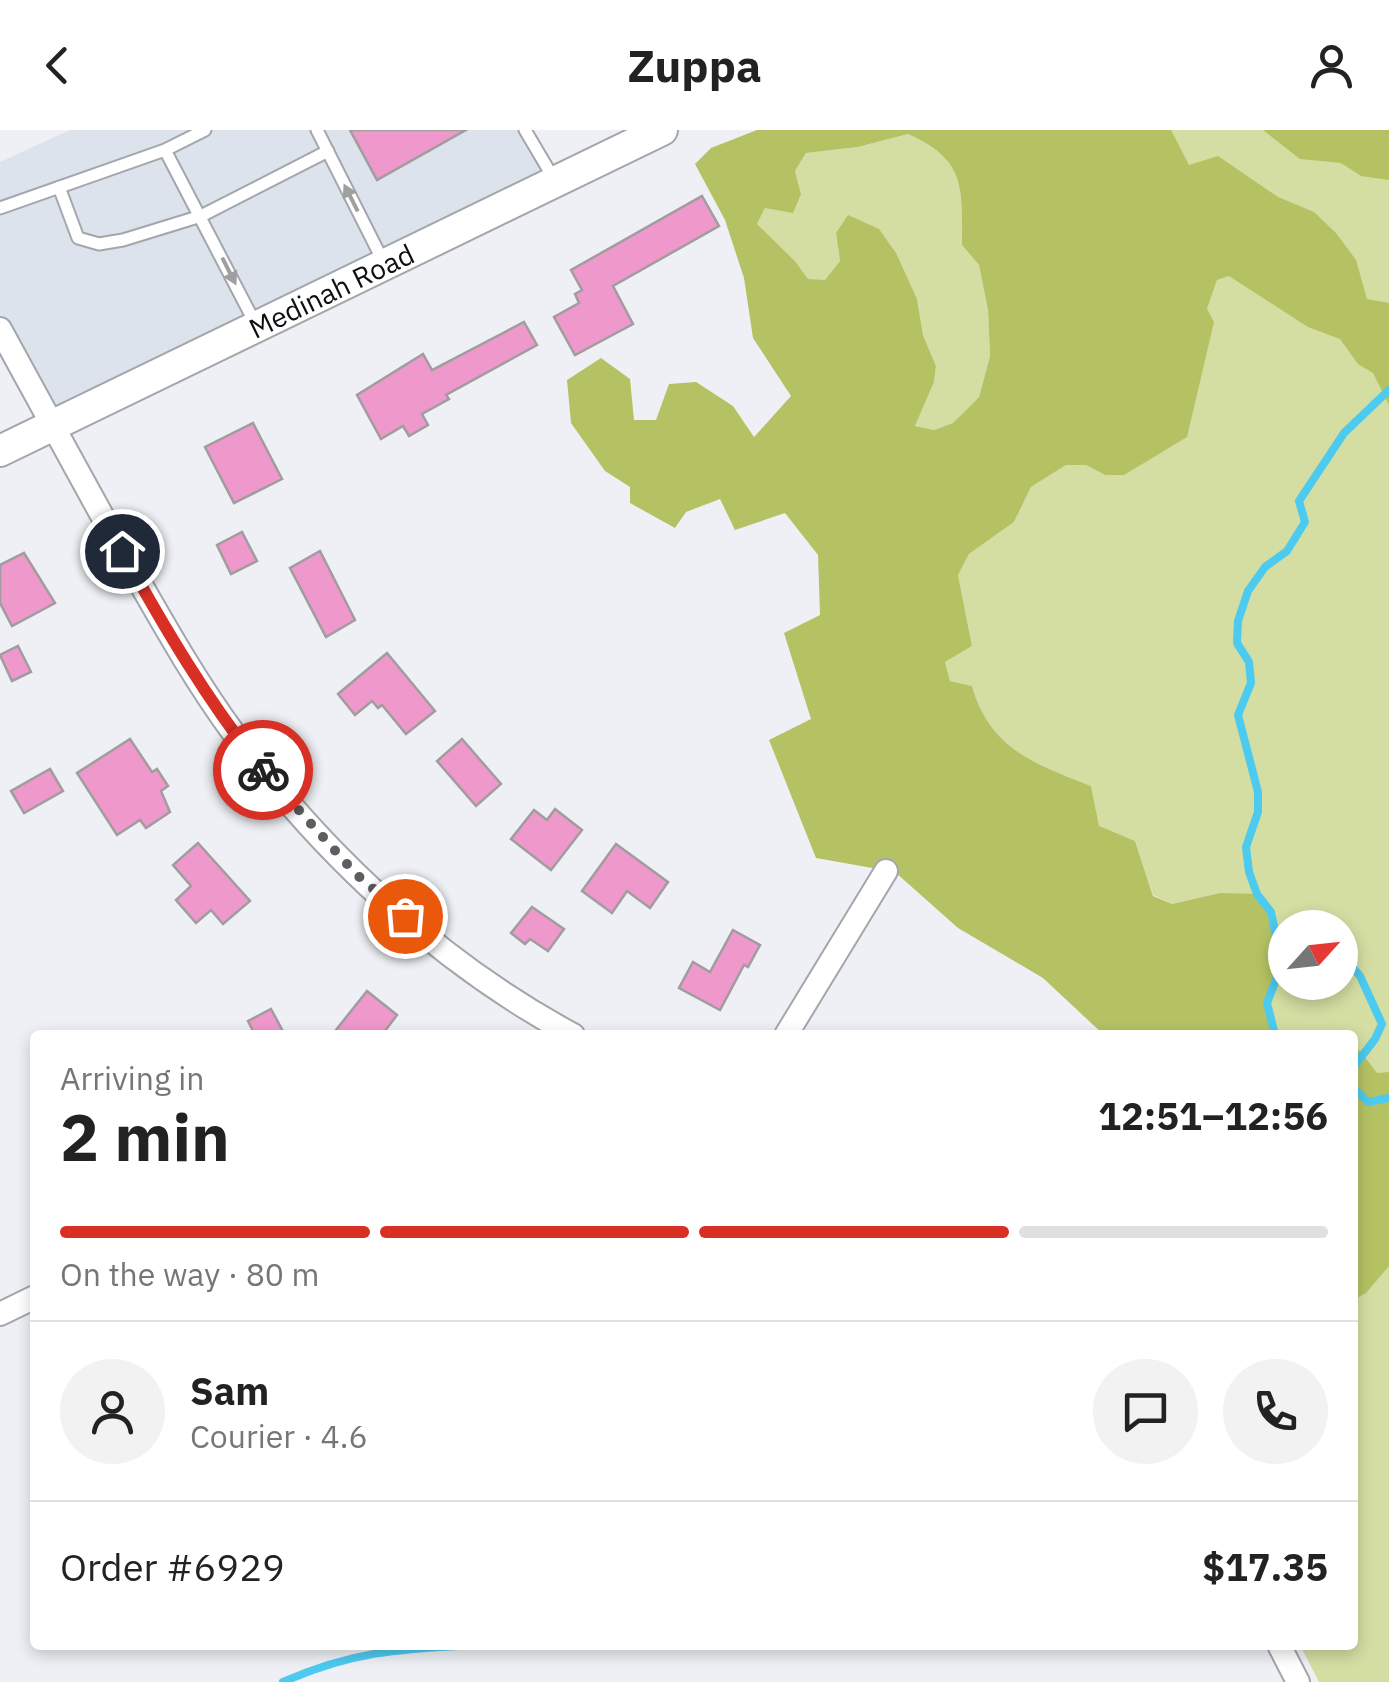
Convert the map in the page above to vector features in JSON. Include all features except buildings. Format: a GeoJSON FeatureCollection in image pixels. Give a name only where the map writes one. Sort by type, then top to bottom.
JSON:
{"type":"FeatureCollection","features":[{"type":"Feature","properties":{"kind":"main road","name":"Medinah Road"},"geometry":{"type":"LineString","coordinates":[[0,451],[662,130]]}},
{"type":"Feature","properties":{"kind":"street"},"geometry":{"type":"LineString","coordinates":[[0,329],[175,645],[235,735],[291,804],[356,874],[430,938],[556,1030]]}},
{"type":"Feature","properties":{"kind":"street"},"geometry":{"type":"LineString","coordinates":[[789,1030],[886,870]]}},
{"type":"Feature","properties":{"kind":"street"},"geometry":{"type":"LineString","coordinates":[[0,1314],[30,1299]]}},
{"type":"Feature","properties":{"kind":"street"},"geometry":{"type":"LineString","coordinates":[[1282,1650],[1298,1682]]}},
{"type":"Feature","properties":{"kind":"lane"},"geometry":{"type":"LineString","coordinates":[[0,208],[165,150],[204,130]]}},
{"type":"Feature","properties":{"kind":"lane"},"geometry":{"type":"LineString","coordinates":[[318,130],[385,265]]}},
{"type":"Feature","properties":{"kind":"lane"},"geometry":{"type":"LineString","coordinates":[[525,130],[556,183]]}},
{"type":"Feature","properties":{"kind":"lane"},"geometry":{"type":"LineString","coordinates":[[165,150],[257,326]]}},
{"type":"Feature","properties":{"kind":"lane"},"geometry":{"type":"LineString","coordinates":[[59,187],[78,238],[99,244],[200,216],[328,151]]}},
{"type":"Feature","properties":{"kind":"shaded area"},"geometry":{"type":"Polygon","coordinates":[[[70,130],[533,130],[559,177],[52,425],[0,330],[0,162],[70,130]]]}},
{"type":"Feature","properties":{"kind":"green space"},"geometry":{"type":"Polygon","coordinates":[[[757,130],[1171,130],[1189,165],[1218,156],[1278,197],[1314,212],[1356,260],[1367,299],[1389,303],[1389,405],[1373,373],[1358,364],[1340,339],[1308,327],[1229,276],[1217,280],[1207,309],[1214,322],[1187,437],[1124,475],[1105,475],[1086,465],[1066,465],[1031,487],[1014,522],[969,554],[958,575],[972,646],[945,662],[950,681],[972,686],[990,725],[1017,751],[1091,786],[1099,826],[1135,841],[1153,896],[1172,904],[1220,893],[1257,894],[1268,913],[1267,1003],[1274,1030],[1099,1030],[1043,978],[958,928],[895,872],[816,858],[769,740],[811,719],[784,633],[820,615],[818,555],[785,513],[735,530],[720,499],[686,512],[675,528],[630,503],[630,487],[605,471],[571,423],[567,380],[601,358],[630,379],[634,420],[656,420],[669,384],[696,382],[733,406],[754,437],[791,396],[753,338],[744,278],[725,220],[695,164],[711,148],[757,130]],[[908,134],[858,147],[806,153],[795,171],[801,194],[793,213],[765,208],[757,224],[808,279],[825,280],[840,261],[836,233],[848,215],[879,229],[896,253],[917,299],[923,335],[936,366],[934,382],[915,426],[934,430],[953,423],[979,397],[990,356],[988,310],[979,265],[962,245],[960,191],[951,165],[941,154],[908,134]]]}},
{"type":"Feature","properties":{"kind":"green space"},"geometry":{"type":"Polygon","coordinates":[[[1150,130],[1389,130],[1389,1682],[1319,1682],[1303,1650],[1358,1650],[1358,1030],[1274,1030],[1267,1003],[1358,1000],[1358,910],[1268,911],[1220,893],[1172,904],[1153,895],[1135,841],[1099,827],[1091,786],[1033,761],[1003,740],[990,725],[972,686],[950,681],[945,662],[972,646],[958,575],[969,554],[1014,522],[1031,487],[1066,465],[1086,465],[1105,475],[1207,309],[1217,280],[1223,278],[1150,130]]]}},
{"type":"Feature","properties":{"kind":"green space"},"geometry":{"type":"Polygon","coordinates":[[[1263,130],[1389,130],[1389,180],[1361,176],[1341,163],[1300,159],[1263,130]]]}},
{"type":"Feature","properties":{"kind":"green space"},"geometry":{"type":"Polygon","coordinates":[[[908,134],[941,154],[957,178],[962,245],[979,265],[988,310],[990,356],[979,397],[953,423],[934,430],[915,426],[934,382],[936,366],[923,335],[917,299],[836,233],[840,261],[825,281],[808,279],[757,224],[765,208],[801,193],[795,171],[806,153],[858,147],[908,134]]]}},
{"type":"Feature","properties":{"kind":"green space"},"geometry":{"type":"Polygon","coordinates":[[[1358,1050],[1377,1073],[1389,1072],[1389,1266],[1358,1297],[1358,1050]]]}},
{"type":"Feature","properties":{"kind":"waterway"},"geometry":{"type":"LineString","coordinates":[[1269,910],[1257,894],[1246,847],[1258,812],[1258,792],[1238,715],[1251,683],[1249,662],[1237,643],[1238,621],[1248,591],[1265,567],[1287,551],[1305,522],[1299,501],[1344,433],[1389,390]]}},
{"type":"Feature","properties":{"kind":"waterway"},"geometry":{"type":"LineString","coordinates":[[1358,974],[1382,1024],[1358,1061]]}},
{"type":"Feature","properties":{"kind":"waterway"},"geometry":{"type":"LineString","coordinates":[[1268,1000],[1274,1030]]}},
{"type":"Feature","properties":{"kind":"waterway"},"geometry":{"type":"LineString","coordinates":[[1358,1092],[1368,1102],[1389,1098]]}},
{"type":"Feature","properties":{"kind":"waterway"},"geometry":{"type":"LineString","coordinates":[[283,1682],[354,1658],[404,1650]]}},
{"type":"Feature","properties":{"kind":"way so far"},"geometry":{"type":"LineString","coordinates":[[263,770],[356,874],[405,916]]}},
{"type":"Feature","properties":{"kind":"route"},"geometry":{"type":"LineString","coordinates":[[122,551],[175,645],[263,770]]}}]}
